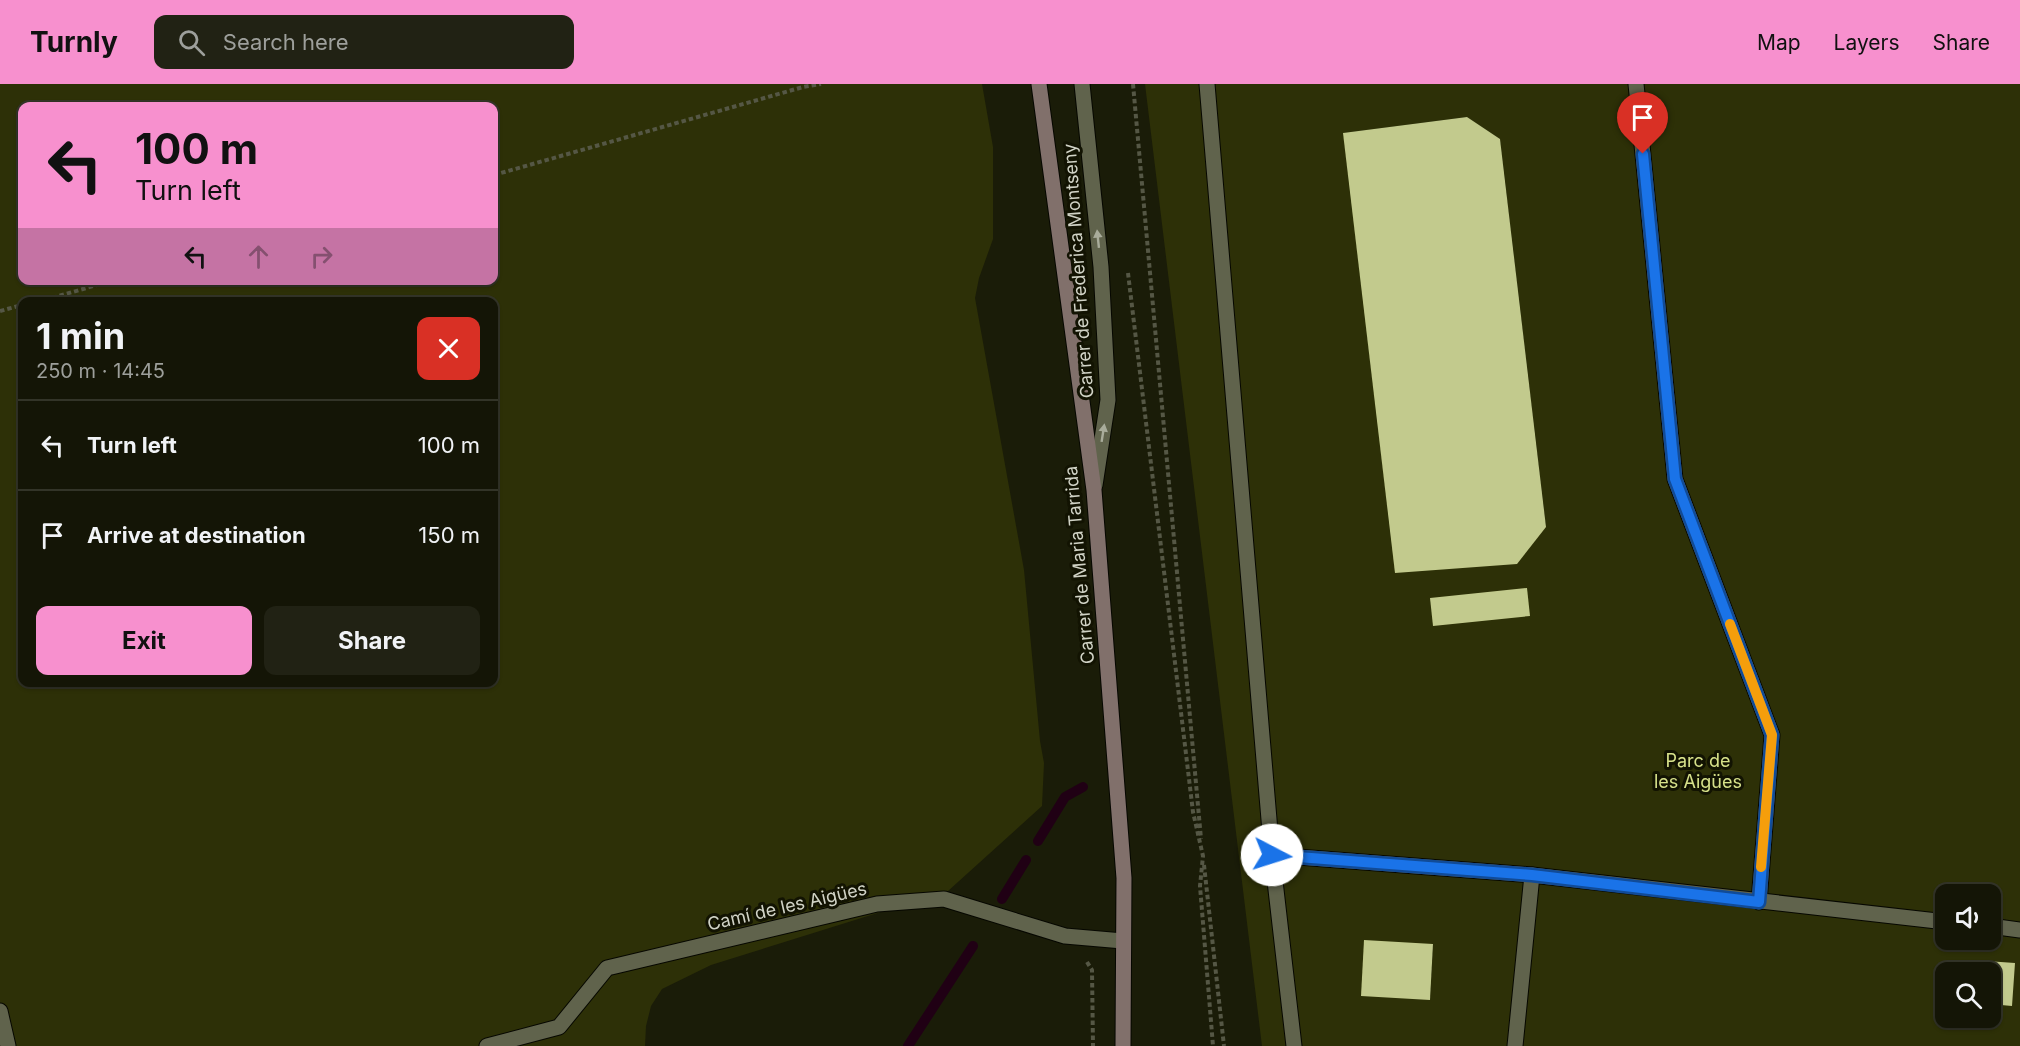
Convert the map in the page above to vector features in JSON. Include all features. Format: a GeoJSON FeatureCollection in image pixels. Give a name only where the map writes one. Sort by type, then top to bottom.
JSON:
{"type":"FeatureCollection","features":[{"type":"Feature","properties":{"kind":"main road","name":"Carrer de Maria Tarrida"},"geometry":{"type":"LineString","coordinates":[[1039,84],[1094,490],[1124,878],[1123,1046]]}},
{"type":"Feature","properties":{"kind":"street","name":"Carrer de Frederica Montseny"},"geometry":{"type":"LineString","coordinates":[[1082,84],[1101,267],[1108,400],[1094,490]]}},
{"type":"Feature","properties":{"kind":"street"},"geometry":{"type":"LineString","coordinates":[[1207,84],[1272,855],[1294,1046]]}},
{"type":"Feature","properties":{"kind":"street"},"geometry":{"type":"LineString","coordinates":[[1636,84],[1675,479],[1772,735],[1759,902]]}},
{"type":"Feature","properties":{"kind":"street"},"geometry":{"type":"LineString","coordinates":[[1272,855],[1532,875],[1935,921]]}},
{"type":"Feature","properties":{"kind":"street"},"geometry":{"type":"LineString","coordinates":[[1515,1046],[1532,875]]}},
{"type":"Feature","properties":{"kind":"street","name":"Camí de les Aigües"},"geometry":{"type":"LineString","coordinates":[[487,1046],[559,1027],[607,968],[877,904],[944,899],[1065,936],[1123,941]]}},
{"type":"Feature","properties":{"kind":"street"},"geometry":{"type":"LineString","coordinates":[[2001,927],[2020,930]]}},
{"type":"Feature","properties":{"kind":"street"},"geometry":{"type":"LineString","coordinates":[[0,1011],[8,1046]]}},
{"type":"Feature","properties":{"kind":"path"},"geometry":{"type":"LineString","coordinates":[[498,175],[803,87],[821,84]]}},
{"type":"Feature","properties":{"kind":"path"},"geometry":{"type":"LineString","coordinates":[[1133,84],[1183,655],[1224,1046]]}},
{"type":"Feature","properties":{"kind":"path"},"geometry":{"type":"LineString","coordinates":[[1128,269],[1193,812],[1203,856],[1200,886],[1213,1046]]}},
{"type":"Feature","properties":{"kind":"path"},"geometry":{"type":"LineString","coordinates":[[55,297],[97,285]]}},
{"type":"Feature","properties":{"kind":"path"},"geometry":{"type":"LineString","coordinates":[[0,311],[18,306]]}},
{"type":"Feature","properties":{"kind":"path"},"geometry":{"type":"LineString","coordinates":[[1082,956],[1092,970],[1093,1046]]}},
{"type":"Feature","properties":{"kind":"green space"},"geometry":{"type":"Polygon","coordinates":[[[0,84],[982,84],[993,147],[993,239],[979,278],[975,298],[1024,570],[1044,763],[1042,806],[948,891],[711,965],[662,989],[651,1006],[646,1026],[645,1046],[0,1046],[0,84]]]}},
{"type":"Feature","properties":{"kind":"green space","name":"Parc de les Aigües"},"geometry":{"type":"Polygon","coordinates":[[[1145,84],[2020,84],[2020,1046],[1262,1046],[1145,84]],[[1467,117],[1344,133],[1546,527],[1500,139],[1467,117]],[[1364,941],[1430,1000],[1433,945],[1364,941]]]}},
{"type":"Feature","properties":{"kind":"building"},"geometry":{"type":"Polygon","coordinates":[[[1467,117],[1500,139],[1546,527],[1517,564],[1395,573],[1343,133],[1467,117]]]}},
{"type":"Feature","properties":{"kind":"building"},"geometry":{"type":"Polygon","coordinates":[[[1527,588],[1530,616],[1433,626],[1430,598],[1527,588]]]}},
{"type":"Feature","properties":{"kind":"building"},"geometry":{"type":"Polygon","coordinates":[[[1364,940],[1433,944],[1430,1000],[1361,996],[1364,940]]]}},
{"type":"Feature","properties":{"kind":"building"},"geometry":{"type":"Polygon","coordinates":[[[1972,960],[2001,962],[1972,962],[1972,960]]]}},
{"type":"Feature","properties":{"kind":"building"},"geometry":{"type":"Polygon","coordinates":[[[2001,962],[2015,963],[2012,1006],[2001,1005],[2001,962]]]}},
{"type":"Feature","properties":{"kind":"waterway"},"geometry":{"type":"LineString","coordinates":[[1038,841],[1065,797],[1083,787]]}},
{"type":"Feature","properties":{"kind":"waterway"},"geometry":{"type":"LineString","coordinates":[[1002,899],[1026,860]]}},
{"type":"Feature","properties":{"kind":"waterway"},"geometry":{"type":"LineString","coordinates":[[908,1046],[973,946]]}},
{"type":"Feature","properties":{"kind":"slow traffic"},"geometry":{"type":"LineString","coordinates":[[1730,624],[1772,735],[1761,867]]}},
{"type":"Feature","properties":{"kind":"route"},"geometry":{"type":"LineString","coordinates":[[1272,855],[1532,875],[1759,902],[1772,735],[1675,479],[1643,154]]}}]}
